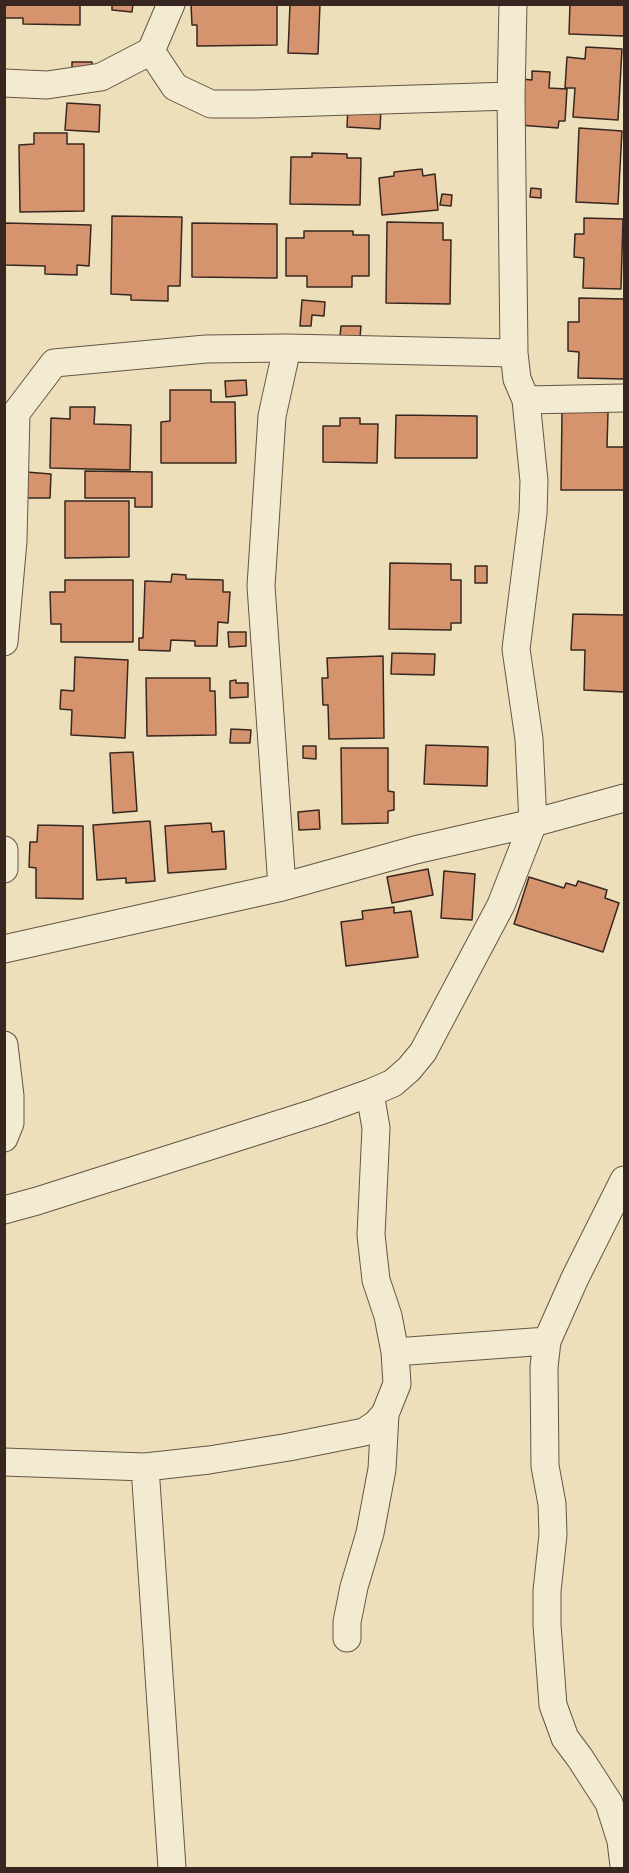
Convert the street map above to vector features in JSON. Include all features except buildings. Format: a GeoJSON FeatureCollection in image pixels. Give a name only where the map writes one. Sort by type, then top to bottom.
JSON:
{"type":"FeatureCollection","features":[{"type":"Feature","properties":{"kind":"street"},"geometry":{"type":"LineString","coordinates":[[4,83],[47,85],[101,77],[151,51],[171,4]]}},
{"type":"Feature","properties":{"kind":"street"},"geometry":{"type":"LineString","coordinates":[[4,1210],[37,1202],[317,1112],[393,1083],[423,1052],[501,905],[533,823],[529,739],[516,649],[533,513],[534,481],[526,400],[517,379],[514,353],[511,96],[513,4]]}},
{"type":"Feature","properties":{"kind":"street"},"geometry":{"type":"LineString","coordinates":[[151,51],[175,87],[211,104],[511,96]]}},
{"type":"Feature","properties":{"kind":"street"},"geometry":{"type":"LineString","coordinates":[[4,642],[13,541],[16,413],[54,363],[206,349],[287,348],[514,353]]}},
{"type":"Feature","properties":{"kind":"street"},"geometry":{"type":"LineString","coordinates":[[282,887],[261,586],[272,416],[287,348]]}},
{"type":"Feature","properties":{"kind":"street"},"geometry":{"type":"LineString","coordinates":[[526,400],[624,398]]}},
{"type":"Feature","properties":{"kind":"street"},"geometry":{"type":"LineString","coordinates":[[4,949],[282,887],[415,850],[533,823],[624,798]]}},
{"type":"Feature","properties":{"kind":"street"},"geometry":{"type":"LineString","coordinates":[[4,850],[4,869]]}},
{"type":"Feature","properties":{"kind":"street"},"geometry":{"type":"LineString","coordinates":[[4,1045],[10,1096],[10,1123],[4,1138]]}},
{"type":"Feature","properties":{"kind":"street"},"geometry":{"type":"LineString","coordinates":[[347,1638],[347,1622],[354,1587],[370,1533],[382,1469],[385,1414],[397,1384],[395,1352],[388,1316],[376,1280],[371,1235],[376,1128],[370,1093]]}},
{"type":"Feature","properties":{"kind":"street"},"geometry":{"type":"LineString","coordinates":[[623,1849],[609,1803],[565,1738],[553,1705],[547,1591],[553,1535],[552,1504],[545,1466],[544,1367],[548,1341],[575,1278],[616,1218],[624,1180]]}},
{"type":"Feature","properties":{"kind":"street"},"geometry":{"type":"LineString","coordinates":[[395,1352],[548,1341]]}},
{"type":"Feature","properties":{"kind":"street"},"geometry":{"type":"LineString","coordinates":[[4,1462],[145,1467],[209,1460],[364,1432],[385,1414]]}},
{"type":"Feature","properties":{"kind":"street"},"geometry":{"type":"LineString","coordinates":[[145,1467],[172,1869]]}}]}
